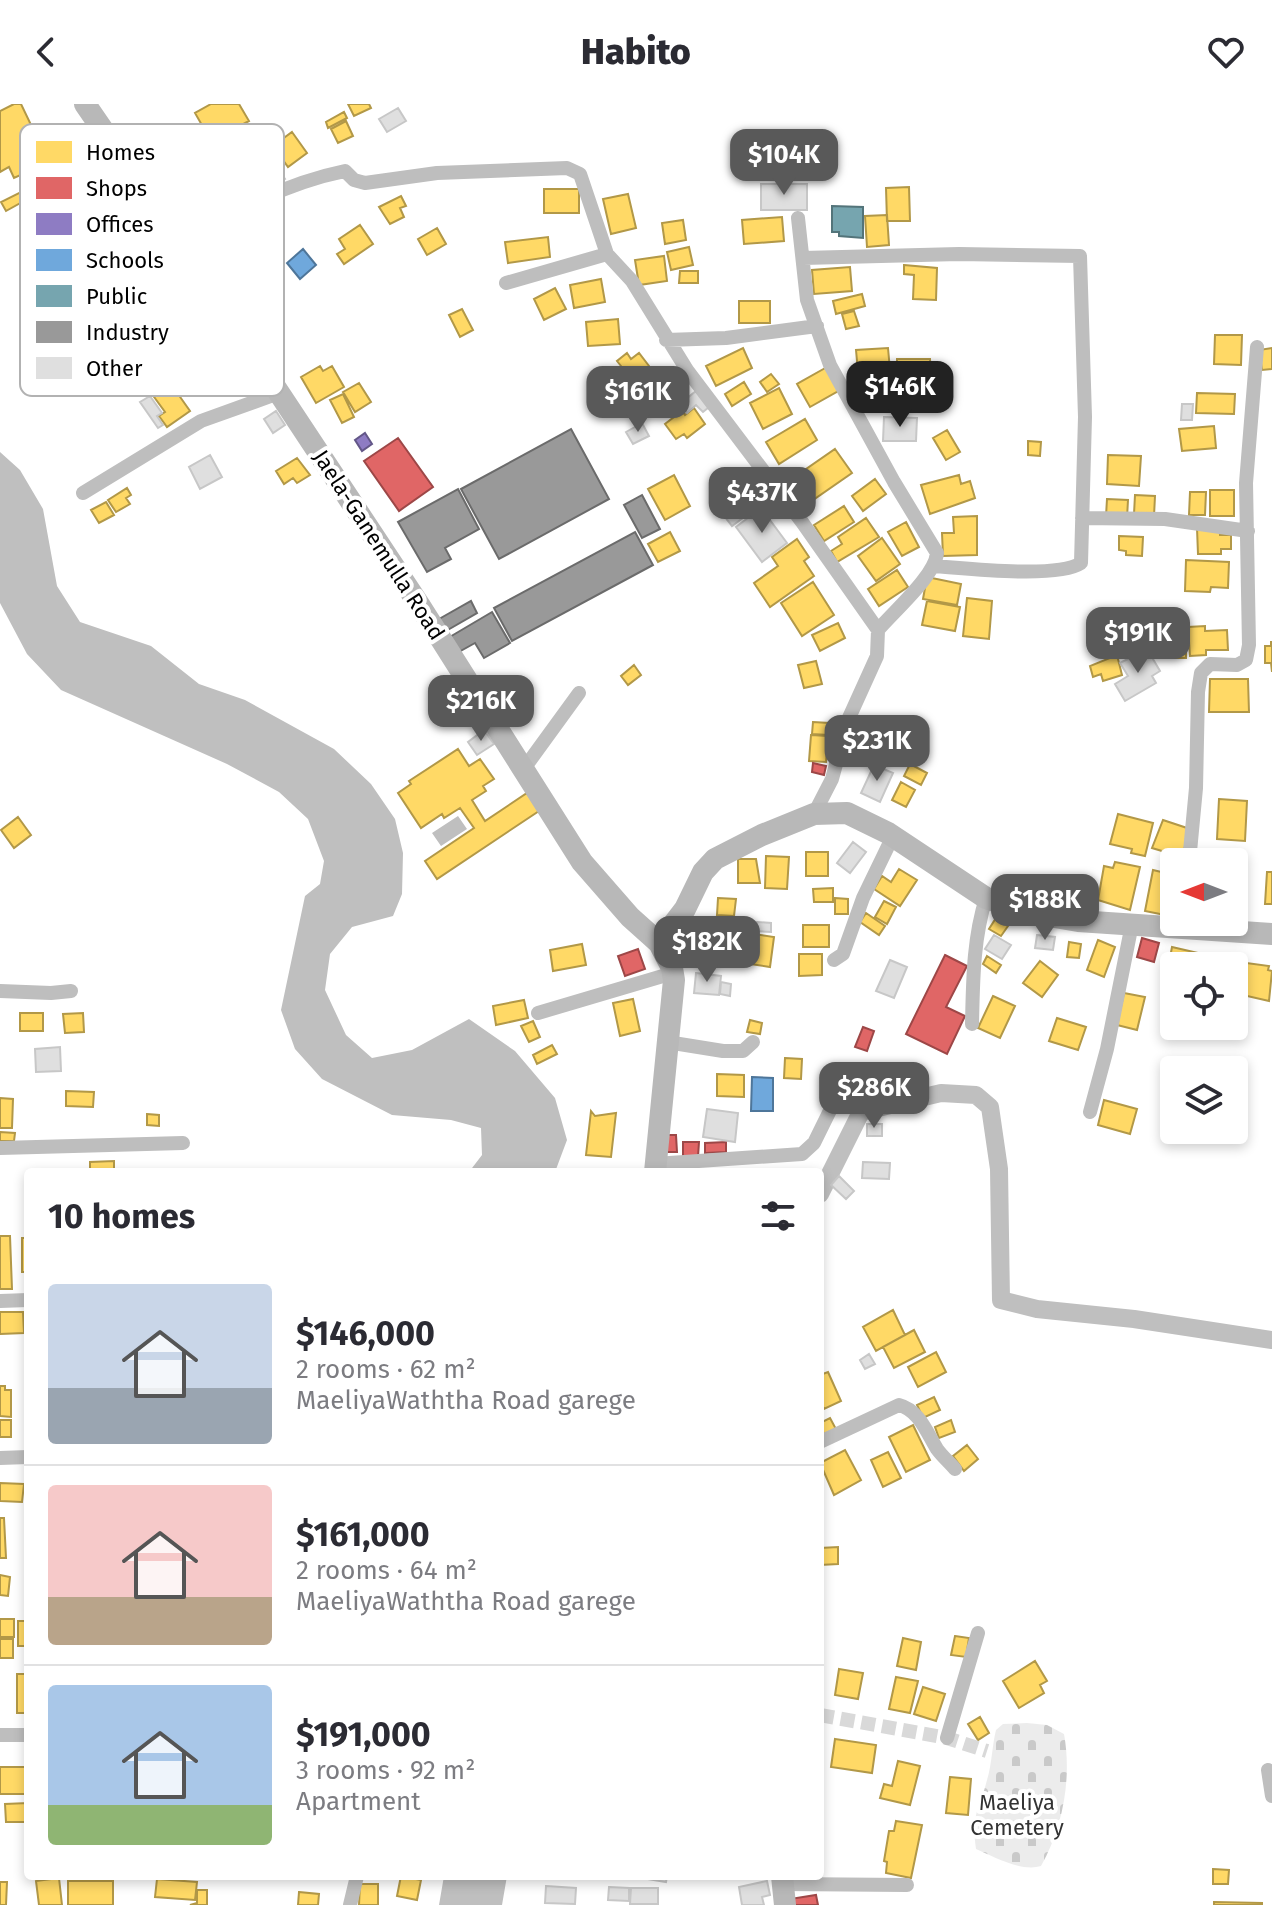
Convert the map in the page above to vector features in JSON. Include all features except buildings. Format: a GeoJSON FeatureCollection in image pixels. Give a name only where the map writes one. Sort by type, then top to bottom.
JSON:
{"type":"FeatureCollection","features":[{"type":"Feature","properties":{"kind":"main road","name":"Jaela-Ganemulla Road"},"geometry":{"type":"LineString","coordinates":[[85,104],[99,124]]}},
{"type":"Feature","properties":{"kind":"main road","name":"Jaela-Ganemulla Road"},"geometry":{"type":"LineString","coordinates":[[281,396],[596,880],[659,943],[673,973],[655,1168]]}},
{"type":"Feature","properties":{"kind":"main road"},"geometry":{"type":"LineString","coordinates":[[659,943],[685,909],[708,864],[762,835],[814,814],[847,813],[893,836],[986,898],[1078,921],[1160,925]]}},
{"type":"Feature","properties":{"kind":"main road"},"geometry":{"type":"LineString","coordinates":[[1248,932],[1272,934]]}},
{"type":"Feature","properties":{"kind":"street"},"geometry":{"type":"LineString","coordinates":[[284,190],[318,176],[345,171],[354,180],[365,183],[437,173],[567,168],[580,174],[607,254],[632,281],[666,340],[878,630],[877,656],[848,720],[832,779],[814,814]]}},
{"type":"Feature","properties":{"kind":"street"},"geometry":{"type":"LineString","coordinates":[[798,218],[807,300],[830,365],[937,553],[933,566],[878,630]]}},
{"type":"Feature","properties":{"kind":"street"},"geometry":{"type":"LineString","coordinates":[[506,283],[607,254]]}},
{"type":"Feature","properties":{"kind":"street"},"geometry":{"type":"LineString","coordinates":[[803,258],[959,254],[1080,256],[1085,417],[1081,563],[1072,569],[1051,572],[933,566]]}},
{"type":"Feature","properties":{"kind":"street"},"geometry":{"type":"LineString","coordinates":[[666,340],[726,338],[817,326]]}},
{"type":"Feature","properties":{"kind":"street"},"geometry":{"type":"LineString","coordinates":[[1190,848],[1201,673],[1210,664],[1237,665],[1246,660],[1249,645],[1246,483],[1257,347]]}},
{"type":"Feature","properties":{"kind":"street"},"geometry":{"type":"LineString","coordinates":[[83,493],[201,421],[271,396]]}},
{"type":"Feature","properties":{"kind":"street"},"geometry":{"type":"LineString","coordinates":[[1082,518],[1165,519],[1248,531]]}},
{"type":"Feature","properties":{"kind":"street"},"geometry":{"type":"LineString","coordinates":[[523,770],[579,693]]}},
{"type":"Feature","properties":{"kind":"street"},"geometry":{"type":"LineString","coordinates":[[834,960],[843,954],[863,898],[893,836]]}},
{"type":"Feature","properties":{"kind":"street"},"geometry":{"type":"LineString","coordinates":[[972,1024],[975,953],[986,898]]}},
{"type":"Feature","properties":{"kind":"street"},"geometry":{"type":"LineString","coordinates":[[1090,1112],[1107,1049],[1132,924]]}},
{"type":"Feature","properties":{"kind":"street"},"geometry":{"type":"LineString","coordinates":[[538,1013],[673,973]]}},
{"type":"Feature","properties":{"kind":"street"},"geometry":{"type":"LineString","coordinates":[[0,991],[71,991]]}},
{"type":"Feature","properties":{"kind":"street"},"geometry":{"type":"LineString","coordinates":[[667,1042],[723,1051],[743,1051],[753,1042]]}},
{"type":"Feature","properties":{"kind":"street"},"geometry":{"type":"LineString","coordinates":[[655,1168],[802,1154],[814,1143],[845,1080]]}},
{"type":"Feature","properties":{"kind":"street"},"geometry":{"type":"LineString","coordinates":[[0,1148],[183,1143]]}},
{"type":"Feature","properties":{"kind":"street"},"geometry":{"type":"LineString","coordinates":[[0,1301],[24,1300]]}},
{"type":"Feature","properties":{"kind":"street"},"geometry":{"type":"LineString","coordinates":[[824,1440],[899,1405],[909,1407],[939,1452],[955,1469]]}},
{"type":"Feature","properties":{"kind":"street"},"geometry":{"type":"LineString","coordinates":[[0,1458],[24,1457]]}},
{"type":"Feature","properties":{"kind":"street"},"geometry":{"type":"LineString","coordinates":[[947,1738],[978,1633]]}},
{"type":"Feature","properties":{"kind":"street"},"geometry":{"type":"LineString","coordinates":[[0,1735],[24,1735]]}},
{"type":"Feature","properties":{"kind":"street"},"geometry":{"type":"LineString","coordinates":[[1268,1770],[1272,1796]]}},
{"type":"Feature","properties":{"kind":"street"},"geometry":{"type":"LineString","coordinates":[[350,1905],[356,1880]]}},
{"type":"Feature","properties":{"kind":"street"},"geometry":{"type":"LineString","coordinates":[[784,1888],[907,1885]]}},
{"type":"Feature","properties":{"kind":"green space","name":"Maeliya Cemetery"},"geometry":{"type":"Polygon","coordinates":[[[1003,1724],[1047,1725],[1064,1734],[1067,1768],[1064,1802],[1055,1835],[1041,1866],[1033,1867],[1008,1863],[976,1849],[975,1837],[975,1820],[989,1774],[996,1730],[1003,1724]]]}},
{"type":"Feature","properties":{"kind":"shaded area"},"geometry":{"type":"Polygon","coordinates":[[[0,452],[20,470],[43,509],[57,586],[80,622],[151,646],[199,684],[245,700],[334,749],[371,784],[395,819],[403,853],[402,894],[393,916],[352,927],[330,954],[325,990],[346,1035],[372,1058],[412,1050],[469,1019],[515,1051],[555,1098],[567,1140],[556,1168],[472,1168],[482,1155],[481,1128],[451,1120],[392,1115],[322,1079],[295,1049],[281,1010],[305,896],[320,884],[324,861],[308,819],[279,792],[227,764],[61,690],[27,654],[0,603],[0,452]]]}},
{"type":"Feature","properties":{"kind":"shaded area"},"geometry":{"type":"Polygon","coordinates":[[[458,816],[467,829],[441,846],[432,833],[458,816]]]}},
{"type":"Feature","properties":{"kind":"shaded area"},"geometry":{"type":"Polygon","coordinates":[[[443,1880],[506,1880],[502,1905],[439,1905],[443,1880]]]}},
{"type":"Feature","properties":{"kind":"waterway"},"geometry":{"type":"LineString","coordinates":[[824,1186],[861,1112],[941,1093],[976,1095],[990,1107],[999,1169],[1001,1300],[1037,1309],[1134,1319],[1272,1340]]}},
{"type":"Feature","properties":{"kind":"tunnel"},"geometry":{"type":"LineString","coordinates":[[824,1716],[947,1738],[987,1751]]}}]}
